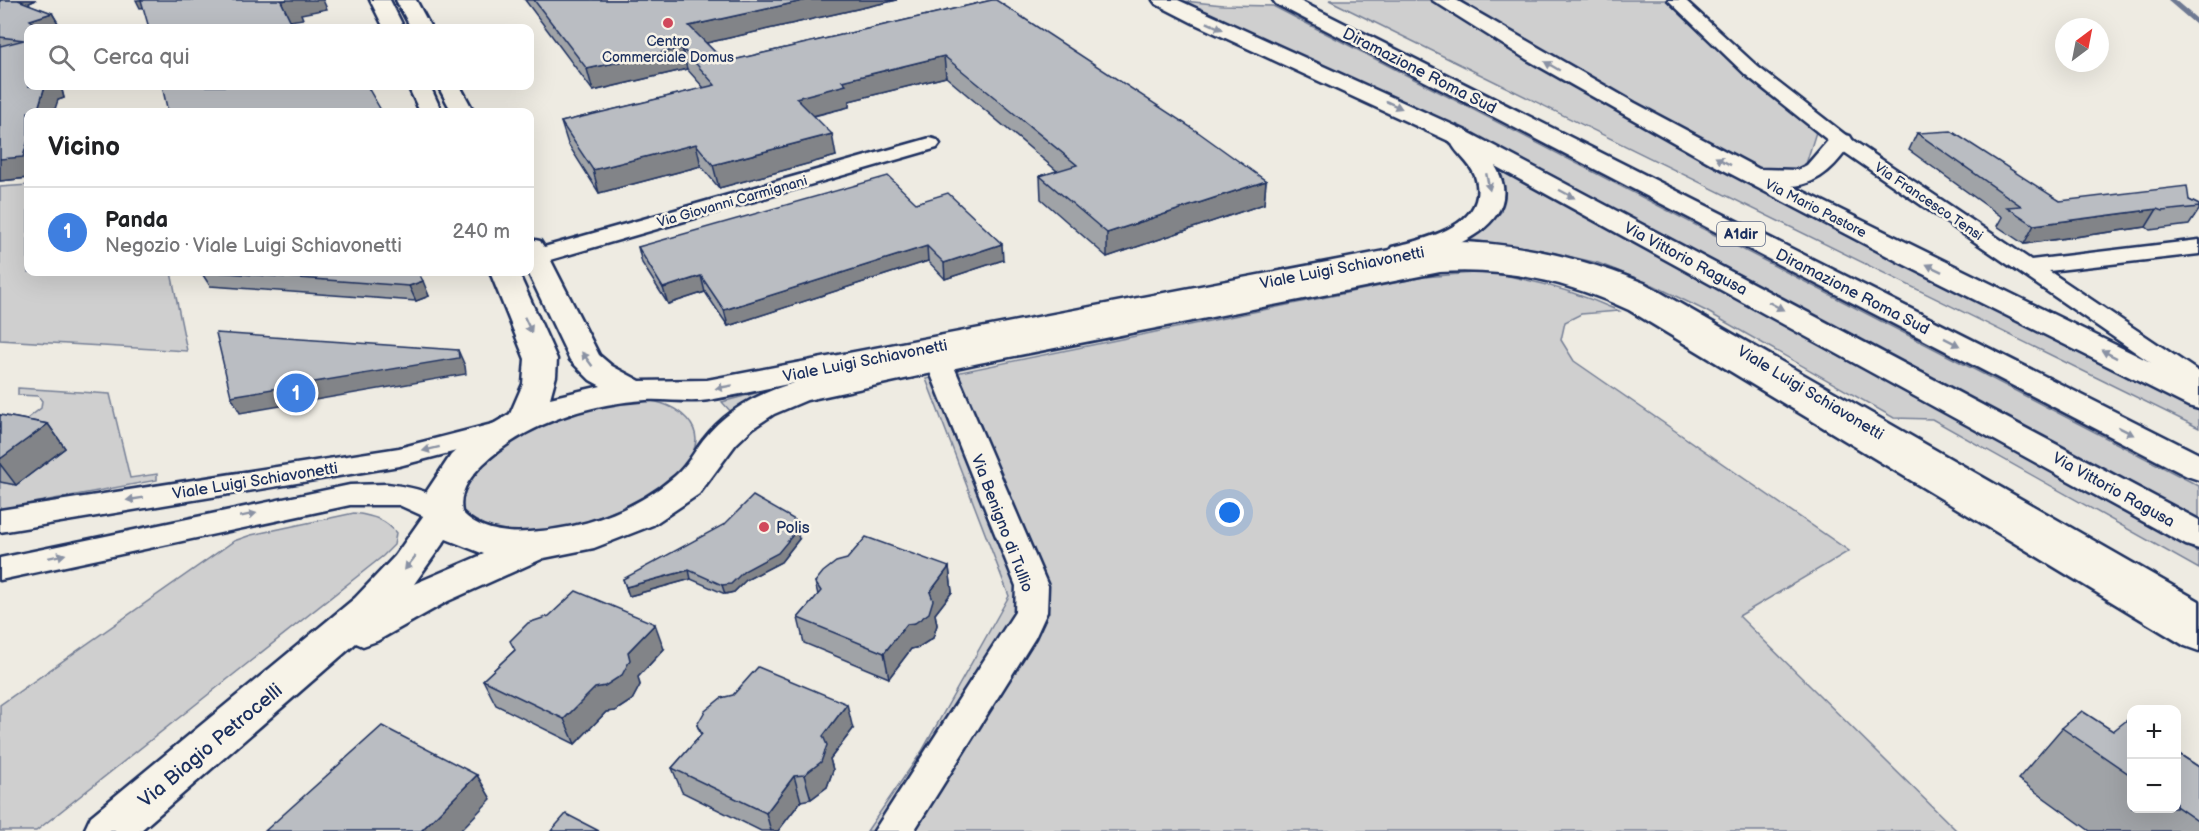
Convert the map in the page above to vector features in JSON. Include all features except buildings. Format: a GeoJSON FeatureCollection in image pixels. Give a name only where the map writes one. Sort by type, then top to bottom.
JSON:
{"type":"FeatureCollection","features":[{"type":"Feature","properties":{"kind":"main road"},"geometry":{"type":"LineString","coordinates":[[380,0],[392,24]]}},
{"type":"Feature","properties":{"kind":"main road"},"geometry":{"type":"LineString","coordinates":[[406,0],[419,24]]}},
{"type":"Feature","properties":{"kind":"main road","name":"Via Vittorio Ragusa"},"geometry":{"type":"LineString","coordinates":[[1163,0],[1200,20],[1456,135],[2199,536]]}},
{"type":"Feature","properties":{"kind":"main road","name":"Diramazione Roma Sud"},"geometry":{"type":"LineString","coordinates":[[1283,0],[2199,468]]}},
{"type":"Feature","properties":{"kind":"main road","name":"Diramazione Roma Sud"},"geometry":{"type":"LineString","coordinates":[[1308,0],[2199,444]]}},
{"type":"Feature","properties":{"kind":"main road","name":"Via Mario Pastore"},"geometry":{"type":"LineString","coordinates":[[1442,0],[1589,88],[1752,176],[1874,238],[2198,391]]}},
{"type":"Feature","properties":{"kind":"main road"},"geometry":{"type":"LineString","coordinates":[[421,90],[429,108]]}},
{"type":"Feature","properties":{"kind":"main road"},"geometry":{"type":"LineString","coordinates":[[451,90],[461,108]]}},
{"type":"Feature","properties":{"kind":"main road"},"geometry":{"type":"LineString","coordinates":[[1402,253],[1450,240],[1478,219],[1488,204],[1488,177],[1477,158],[1456,135]]}},
{"type":"Feature","properties":{"kind":"main road"},"geometry":{"type":"LineString","coordinates":[[1752,176],[1800,177],[1812,173],[1827,152],[1841,141]]}},
{"type":"Feature","properties":{"kind":"main road"},"geometry":{"type":"LineString","coordinates":[[1818,167],[1833,195],[1874,238]]}},
{"type":"Feature","properties":{"kind":"main road","name":"Viale Luigi Schiavonetti"},"geometry":{"type":"LineString","coordinates":[[2199,620],[1634,289],[1579,268],[1507,252],[1447,248],[1402,253],[1216,293],[755,382],[707,390],[644,391],[567,405],[515,426],[472,454],[457,471],[445,490],[442,502],[443,515],[460,530],[481,541],[505,546],[538,547],[592,533],[647,512],[670,498],[691,481],[705,465],[712,451],[744,418],[778,400],[801,392],[939,362],[1440,264],[1487,262],[1550,272],[1600,286],[1647,309],[2199,635]]}},
{"type":"Feature","properties":{"kind":"main road"},"geometry":{"type":"LineString","coordinates":[[534,256],[586,360],[601,373],[644,391]]}},
{"type":"Feature","properties":{"kind":"main road"},"geometry":{"type":"LineString","coordinates":[[506,276],[541,359],[542,371],[535,399],[515,426]]}},
{"type":"Feature","properties":{"kind":"main road","name":"Viale Luigi Schiavonetti"},"geometry":{"type":"LineString","coordinates":[[644,391],[678,397],[703,412],[714,428],[712,451]]}},
{"type":"Feature","properties":{"kind":"main road","name":"Via Biagio Petrocelli"},"geometry":{"type":"LineString","coordinates":[[107,831],[313,660],[382,596],[408,566],[443,515]]}},
{"type":"Feature","properties":{"kind":"main road","name":"Via Biagio Petrocelli"},"geometry":{"type":"LineString","coordinates":[[313,660],[434,591],[538,547]]}},
{"type":"Feature","properties":{"kind":"street","name":"Via Francesco Tensi"},"geometry":{"type":"LineString","coordinates":[[1676,0],[1752,71],[1841,141],[2027,267],[2198,391]]}},
{"type":"Feature","properties":{"kind":"street","name":"Via Giovanni Carmignani"},"geometry":{"type":"LineString","coordinates":[[534,251],[930,144]]}},
{"type":"Feature","properties":{"kind":"street"},"geometry":{"type":"LineString","coordinates":[[2027,267],[2199,247]]}},
{"type":"Feature","properties":{"kind":"street","name":"Via Benigno di Tullio"},"geometry":{"type":"LineString","coordinates":[[893,831],[1023,629],[1032,603],[1032,586],[939,362]]}},
{"type":"Feature","properties":{"kind":"street","name":"Viale Luigi Schiavonetti"},"geometry":{"type":"LineString","coordinates":[[0,522],[399,457],[515,426]]}},
{"type":"Feature","properties":{"kind":"street","name":"Viale Luigi Schiavonetti"},"geometry":{"type":"LineString","coordinates":[[0,569],[288,506],[357,494],[389,493],[409,496],[425,502],[443,515]]}},
{"type":"Feature","properties":{"kind":"shaded area"},"geometry":{"type":"Polygon","coordinates":[[[1174,0],[1223,5],[1273,6],[2199,486],[2199,525],[1174,0]]]}},
{"type":"Feature","properties":{"kind":"shaded area"},"geometry":{"type":"Polygon","coordinates":[[[1329,0],[1431,0],[1530,60],[2199,407],[2199,428],[1329,0]]]}},
{"type":"Feature","properties":{"kind":"shaded area"},"geometry":{"type":"Polygon","coordinates":[[[1452,0],[1672,0],[1816,132],[1806,164],[1792,175],[1753,168],[1501,30],[1452,0]]]}},
{"type":"Feature","properties":{"kind":"shaded area"},"geometry":{"type":"Polygon","coordinates":[[[1496,168],[2054,471],[2199,553],[2199,569],[1932,419],[1894,418],[1706,311],[1653,285],[1598,263],[1541,250],[1464,239],[1487,227],[1501,212],[1502,179],[1496,168]]]}},
{"type":"Feature","properties":{"kind":"shaded area"},"geometry":{"type":"Polygon","coordinates":[[[24,185],[24,276],[172,276],[187,351],[0,340],[0,187],[24,185]]]}},
{"type":"Feature","properties":{"kind":"shaded area"},"geometry":{"type":"Polygon","coordinates":[[[1485,272],[1553,287],[1586,297],[1619,311],[1581,314],[1565,322],[1561,340],[1574,361],[1849,551],[1739,616],[1957,831],[867,831],[922,751],[1009,596],[926,379],[1424,277],[1485,272]]]}},
{"type":"Feature","properties":{"kind":"shaded area"},"geometry":{"type":"Polygon","coordinates":[[[18,388],[110,394],[130,478],[157,474],[157,480],[0,509],[0,482],[16,485],[0,426],[23,422],[41,408],[42,401],[38,396],[18,395],[18,388]]]}},
{"type":"Feature","properties":{"kind":"shaded area"},"geometry":{"type":"Polygon","coordinates":[[[771,389],[772,392],[732,413],[722,402],[771,389]]]}},
{"type":"Feature","properties":{"kind":"shaded area"},"geometry":{"type":"Polygon","coordinates":[[[642,400],[666,405],[682,414],[687,419],[695,444],[681,469],[650,493],[609,513],[564,528],[520,534],[483,530],[461,513],[457,499],[464,481],[516,435],[546,421],[578,411],[642,400]]]}},
{"type":"Feature","properties":{"kind":"shaded area"},"geometry":{"type":"Polygon","coordinates":[[[354,513],[382,521],[396,533],[394,545],[383,556],[36,831],[0,831],[0,705],[234,541],[251,535],[354,513]]]}},
{"type":"Feature","properties":{"kind":"waterway"},"geometry":{"type":"LineString","coordinates":[[2171,0],[2199,24]]}},
{"type":"Feature","properties":{"kind":"place","name":"Centro Commerciale Domus"},"geometry":{"type":"Point","coordinates":[668,23]}},
{"type":"Feature","properties":{"kind":"place","name":"Panda"},"geometry":{"type":"Point","coordinates":[296,393]}},
{"type":"Feature","properties":{"kind":"place","name":"Polis"},"geometry":{"type":"Point","coordinates":[764,527]}}]}
